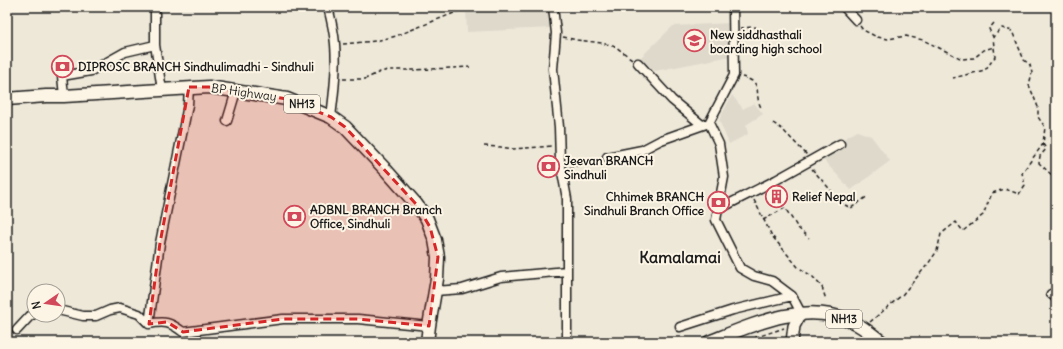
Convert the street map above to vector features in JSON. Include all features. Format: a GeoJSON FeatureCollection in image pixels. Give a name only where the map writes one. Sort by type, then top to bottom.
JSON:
{"type":"FeatureCollection","features":[{"type":"Feature","properties":{"kind":"highway","name":"BP Highway"},"geometry":{"type":"LineString","coordinates":[[7,99],[209,87],[287,99],[331,116],[344,127],[385,169],[416,204],[427,219],[435,240],[438,258],[427,342]]}},
{"type":"Feature","properties":{"kind":"highway","name":"NH13"},"geometry":{"type":"LineString","coordinates":[[709,342],[761,321],[800,313],[837,316],[853,322],[882,342]]}},
{"type":"Feature","properties":{"kind":"main road"},"geometry":{"type":"LineString","coordinates":[[792,342],[794,326],[800,313]]}},
{"type":"Feature","properties":{"kind":"street"},"geometry":{"type":"LineString","coordinates":[[155,7],[155,45],[162,90]]}},
{"type":"Feature","properties":{"kind":"street"},"geometry":{"type":"LineString","coordinates":[[328,7],[335,45],[335,80],[331,116]]}},
{"type":"Feature","properties":{"kind":"street"},"geometry":{"type":"LineString","coordinates":[[553,7],[556,33],[552,69],[559,127],[561,171],[567,199],[567,342]]}},
{"type":"Feature","properties":{"kind":"street"},"geometry":{"type":"LineString","coordinates":[[607,157],[642,150],[661,140],[706,124],[734,75],[733,7]]}},
{"type":"Feature","properties":{"kind":"street"},"geometry":{"type":"LineString","coordinates":[[844,7],[856,20]]}},
{"type":"Feature","properties":{"kind":"street"},"geometry":{"type":"LineString","coordinates":[[64,96],[62,76],[91,71],[125,52],[155,45]]}},
{"type":"Feature","properties":{"kind":"street"},"geometry":{"type":"LineString","coordinates":[[638,63],[672,100],[706,124],[719,144],[724,176],[716,220],[740,268],[754,276],[772,282],[792,296],[800,313]]}},
{"type":"Feature","properties":{"kind":"street"},"geometry":{"type":"LineString","coordinates":[[149,324],[160,243],[188,105],[189,87]]}},
{"type":"Feature","properties":{"kind":"street"},"geometry":{"type":"LineString","coordinates":[[228,121],[236,91]]}},
{"type":"Feature","properties":{"kind":"street"},"geometry":{"type":"LineString","coordinates":[[719,209],[840,144]]}},
{"type":"Feature","properties":{"kind":"street"},"geometry":{"type":"LineString","coordinates":[[434,291],[462,289],[501,277],[567,271]]}},
{"type":"Feature","properties":{"kind":"street"},"geometry":{"type":"LineString","coordinates":[[680,327],[733,310],[792,296]]}},
{"type":"Feature","properties":{"kind":"street"},"geometry":{"type":"LineString","coordinates":[[66,312],[83,316],[96,316],[110,310],[120,308],[140,314],[149,324]]}},
{"type":"Feature","properties":{"kind":"street"},"geometry":{"type":"LineString","coordinates":[[149,324],[168,322],[183,332],[283,319],[358,319],[428,326]]}},
{"type":"Feature","properties":{"kind":"street"},"geometry":{"type":"LineString","coordinates":[[17,330],[26,320]]}},
{"type":"Feature","properties":{"kind":"path"},"geometry":{"type":"LineString","coordinates":[[335,45],[376,41],[396,36],[469,7]]}},
{"type":"Feature","properties":{"kind":"path"},"geometry":{"type":"LineString","coordinates":[[856,20],[863,30],[877,37],[888,39],[906,36],[923,40],[962,59],[974,58],[984,50],[994,47]]}},
{"type":"Feature","properties":{"kind":"path"},"geometry":{"type":"LineString","coordinates":[[953,78],[985,70],[995,57],[993,37],[989,29],[994,22]]}},
{"type":"Feature","properties":{"kind":"path"},"geometry":{"type":"LineString","coordinates":[[733,28],[756,27]]}},
{"type":"Feature","properties":{"kind":"path"},"geometry":{"type":"LineString","coordinates":[[863,329],[902,295],[928,264],[937,251],[940,234],[956,222],[963,231],[983,215],[992,193],[1005,189],[1019,194],[1025,185],[1022,173],[1043,144],[1045,127],[1038,117],[1038,107],[1029,85],[1032,72],[1030,65],[1024,60],[1012,31],[1002,28],[993,37]]}},
{"type":"Feature","properties":{"kind":"path"},"geometry":{"type":"LineString","coordinates":[[556,33],[563,37],[602,42],[616,47],[638,63]]}},
{"type":"Feature","properties":{"kind":"path"},"geometry":{"type":"LineString","coordinates":[[335,80],[365,79],[388,70],[470,67]]}},
{"type":"Feature","properties":{"kind":"path"},"geometry":{"type":"LineString","coordinates":[[734,75],[753,80],[756,84],[762,109]]}},
{"type":"Feature","properties":{"kind":"path"},"geometry":{"type":"LineString","coordinates":[[773,123],[782,129],[806,152],[807,162],[843,204],[851,208],[868,196]]}},
{"type":"Feature","properties":{"kind":"path"},"geometry":{"type":"LineString","coordinates":[[1043,144],[1046,149],[1040,156],[1039,163],[1056,179]]}},
{"type":"Feature","properties":{"kind":"path"},"geometry":{"type":"LineString","coordinates":[[484,146],[513,149],[560,146]]}},
{"type":"Feature","properties":{"kind":"path"},"geometry":{"type":"LineString","coordinates":[[561,171],[607,157]]}},
{"type":"Feature","properties":{"kind":"path"},"geometry":{"type":"LineString","coordinates":[[751,193],[772,236],[798,267],[813,277],[822,287],[826,300]]}},
{"type":"Feature","properties":{"kind":"path"},"geometry":{"type":"LineString","coordinates":[[763,220],[785,208],[798,228],[809,238]]}},
{"type":"Feature","properties":{"kind":"path"},"geometry":{"type":"LineString","coordinates":[[742,342],[794,326]]}},
{"type":"Feature","properties":{"kind":"highlighted area"},"geometry":{"type":"Polygon","coordinates":[[[189,87],[209,87],[287,99],[331,117],[345,127],[416,204],[430,227],[438,257],[429,326],[358,319],[283,319],[183,332],[167,322],[149,324],[160,243],[189,87]]]}},
{"type":"Feature","properties":{"kind":"shaded area"},"geometry":{"type":"Polygon","coordinates":[[[474,7],[550,7],[552,28],[467,32],[466,10],[474,7]]]}},
{"type":"Feature","properties":{"kind":"shaded area","name":"New siddhasthali boarding high school"},"geometry":{"type":"Polygon","coordinates":[[[730,23],[731,56],[655,71],[640,58],[673,26],[730,23]]]}},
{"type":"Feature","properties":{"kind":"shaded area"},"geometry":{"type":"Polygon","coordinates":[[[732,95],[743,109],[754,103],[763,114],[746,125],[748,134],[729,144],[719,120],[732,95]]]}},
{"type":"Feature","properties":{"kind":"shaded area"},"geometry":{"type":"Polygon","coordinates":[[[857,131],[871,136],[890,161],[851,190],[818,154],[857,131]]]}},
{"type":"Feature","properties":{"kind":"place","name":"New siddhasthali boarding high school"},"geometry":{"type":"Point","coordinates":[694,41]}},
{"type":"Feature","properties":{"kind":"place","name":"DIPROSC BRANCH Sindhulimadhi - Sindhuli"},"geometry":{"type":"Point","coordinates":[62,66]}},
{"type":"Feature","properties":{"kind":"place","name":"Jeevan BRANCH Sindhuli"},"geometry":{"type":"Point","coordinates":[548,167]}},
{"type":"Feature","properties":{"kind":"place","name":"Relief Nepal"},"geometry":{"type":"Point","coordinates":[776,196]}},
{"type":"Feature","properties":{"kind":"place","name":"Chhimek BRANCH Sindhuli Branch Office"},"geometry":{"type":"Point","coordinates":[719,203]}},
{"type":"Feature","properties":{"kind":"place","name":"ADBNL BRANCH Branch Office, Sindhuli"},"geometry":{"type":"Point","coordinates":[294,216]}},
{"type":"Feature","properties":{"kind":"district","name":"Kamalamai"},"geometry":{"type":"Point","coordinates":[680,257]}}]}
